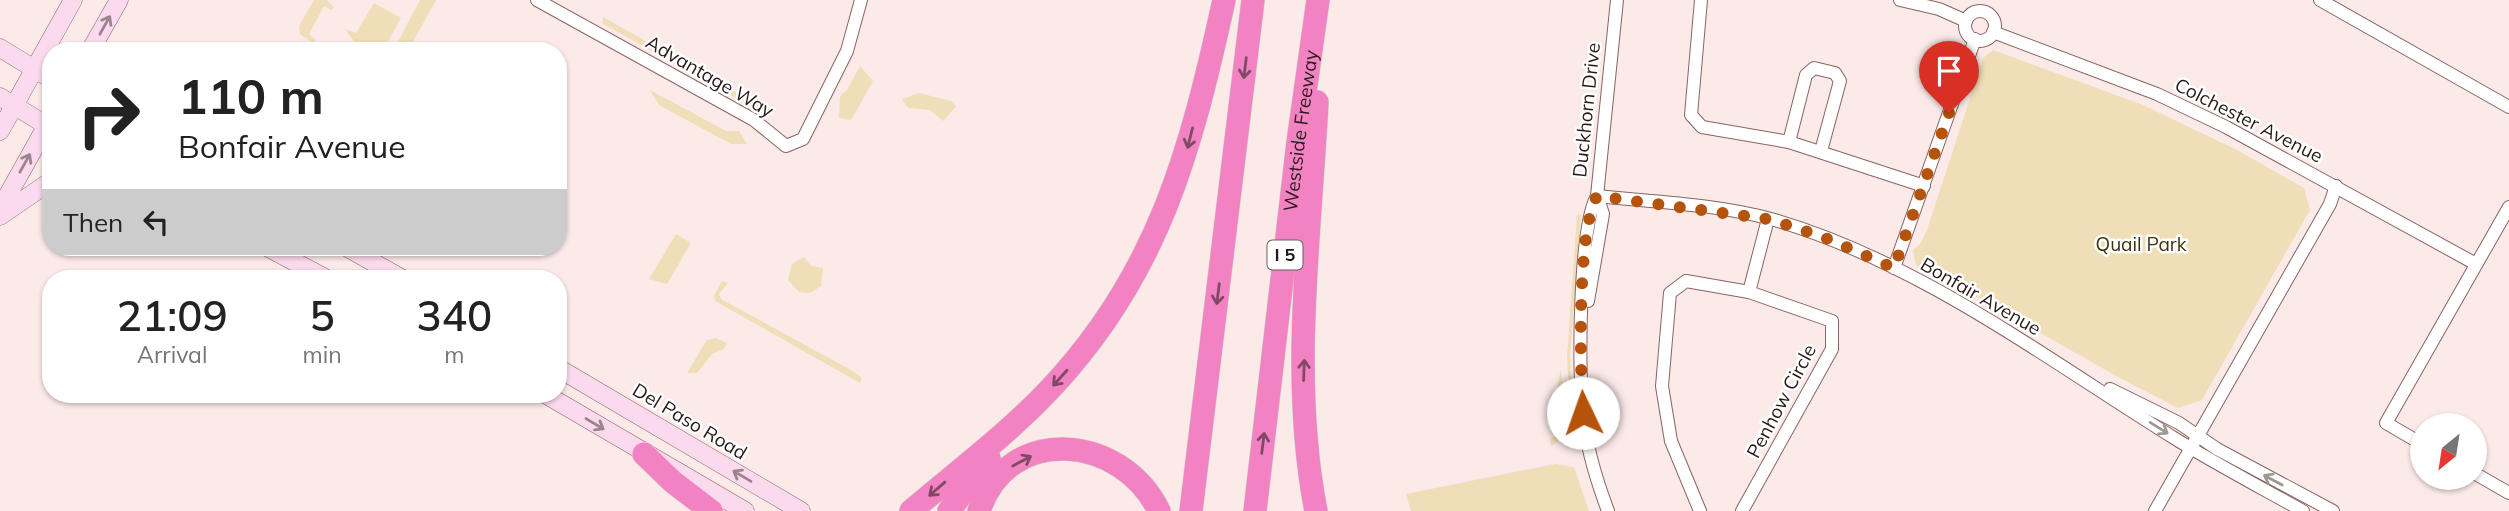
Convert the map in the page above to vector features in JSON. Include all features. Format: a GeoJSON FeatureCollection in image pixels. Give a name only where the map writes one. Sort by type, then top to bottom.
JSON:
{"type":"FeatureCollection","features":[{"type":"Feature","properties":{"kind":"highway"},"geometry":{"type":"LineString","coordinates":[[949,511],[1026,412],[1083,352],[1108,319],[1156,234],[1189,145],[1224,0]]}},
{"type":"Feature","properties":{"kind":"highway"},"geometry":{"type":"LineString","coordinates":[[1191,511],[1253,0]]}},
{"type":"Feature","properties":{"kind":"highway"},"geometry":{"type":"LineString","coordinates":[[1316,511],[1307,458],[1303,379],[1320,0]]}},
{"type":"Feature","properties":{"kind":"highway","name":"Westside Freeway"},"geometry":{"type":"LineString","coordinates":[[1255,511],[1320,0]]}},
{"type":"Feature","properties":{"kind":"highway"},"geometry":{"type":"LineString","coordinates":[[911,511],[1026,412]]}},
{"type":"Feature","properties":{"kind":"highway"},"geometry":{"type":"LineString","coordinates":[[979,511],[988,492],[1010,468],[1041,452],[1074,449],[1101,455],[1131,472],[1143,484],[1159,511]]}},
{"type":"Feature","properties":{"kind":"highway"},"geometry":{"type":"LineString","coordinates":[[644,454],[673,482],[711,511]]}},
{"type":"Feature","properties":{"kind":"main road"},"geometry":{"type":"LineString","coordinates":[[50,42],[74,0]]}},
{"type":"Feature","properties":{"kind":"main road"},"geometry":{"type":"LineString","coordinates":[[95,42],[119,0]]}},
{"type":"Feature","properties":{"kind":"main road"},"geometry":{"type":"LineString","coordinates":[[0,48],[42,73]]}},
{"type":"Feature","properties":{"kind":"main road"},"geometry":{"type":"LineString","coordinates":[[0,131],[7,101],[35,69],[42,57]]}},
{"type":"Feature","properties":{"kind":"main road"},"geometry":{"type":"LineString","coordinates":[[7,101],[42,120]]}},
{"type":"Feature","properties":{"kind":"main road"},"geometry":{"type":"LineString","coordinates":[[0,209],[42,136]]}},
{"type":"Feature","properties":{"kind":"main road"},"geometry":{"type":"LineString","coordinates":[[0,216],[42,187]]}},
{"type":"Feature","properties":{"kind":"main road"},"geometry":{"type":"LineString","coordinates":[[284,256],[310,270]]}},
{"type":"Feature","properties":{"kind":"main road"},"geometry":{"type":"LineString","coordinates":[[362,256],[387,270]]}},
{"type":"Feature","properties":{"kind":"main road","name":"Del Paso Road"},"geometry":{"type":"LineString","coordinates":[[567,373],[801,511]]}},
{"type":"Feature","properties":{"kind":"main road"},"geometry":{"type":"LineString","coordinates":[[560,403],[745,511]]}},
{"type":"Feature","properties":{"kind":"street","name":"Advantage Way"},"geometry":{"type":"LineString","coordinates":[[537,0],[754,120],[786,146],[798,144],[803,139],[847,51],[861,0]]}},
{"type":"Feature","properties":{"kind":"street","name":"Duckhorn Drive"},"geometry":{"type":"LineString","coordinates":[[1608,511],[1589,453],[1583,413],[1583,322],[1595,275],[1604,214],[1597,196],[1617,0]]}},
{"type":"Feature","properties":{"kind":"street"},"geometry":{"type":"LineString","coordinates":[[1701,0],[1691,115],[1702,127],[1789,142],[1924,186]]}},
{"type":"Feature","properties":{"kind":"street"},"geometry":{"type":"LineString","coordinates":[[1900,0],[1939,9],[1966,21]]}},
{"type":"Feature","properties":{"kind":"street"},"geometry":{"type":"LineString","coordinates":[[2320,0],[2509,107]]}},
{"type":"Feature","properties":{"kind":"street"},"geometry":{"type":"LineString","coordinates":[[1988,6],[1993,18],[1993,32],[1987,39],[1975,39],[1966,31],[1966,21],[1971,14],[1988,6]]}},
{"type":"Feature","properties":{"kind":"street","name":"Colchester Avenue"},"geometry":{"type":"LineString","coordinates":[[1993,32],[2157,94],[2226,127],[2476,264]]}},
{"type":"Feature","properties":{"kind":"street"},"geometry":{"type":"LineString","coordinates":[[1894,268],[1975,39]]}},
{"type":"Feature","properties":{"kind":"street"},"geometry":{"type":"LineString","coordinates":[[1789,142],[1805,75],[1814,68],[1835,73],[1840,81],[1821,151]]}},
{"type":"Feature","properties":{"kind":"street"},"geometry":{"type":"LineString","coordinates":[[2155,511],[2330,204],[2336,186]]}},
{"type":"Feature","properties":{"kind":"street","name":"Bonfair Avenue"},"geometry":{"type":"LineString","coordinates":[[1597,196],[1768,219],[1821,236],[1894,268],[2195,442],[2303,511]]}},
{"type":"Feature","properties":{"kind":"street"},"geometry":{"type":"LineString","coordinates":[[2410,437],[2386,423],[2509,206]]}},
{"type":"Feature","properties":{"kind":"street"},"geometry":{"type":"LineString","coordinates":[[1749,292],[1768,219]]}},
{"type":"Feature","properties":{"kind":"street","name":"Penhow Circle"},"geometry":{"type":"LineString","coordinates":[[1700,511],[1671,441],[1662,386],[1670,293],[1686,281],[1749,292],[1832,321],[1832,349],[1742,511]]}},
{"type":"Feature","properties":{"kind":"street","name":"Bonfair Avenue"},"geometry":{"type":"LineString","coordinates":[[2195,442],[2333,511]]}},
{"type":"Feature","properties":{"kind":"street"},"geometry":{"type":"LineString","coordinates":[[2487,480],[2509,493]]}},
{"type":"Feature","properties":{"kind":"green space"},"geometry":{"type":"Polygon","coordinates":[[[314,0],[327,0],[334,7],[331,10],[324,6],[309,34],[316,40],[314,42],[300,34],[299,26],[314,0]]]}},
{"type":"Feature","properties":{"kind":"green space"},"geometry":{"type":"Polygon","coordinates":[[[420,0],[436,0],[413,42],[398,42],[420,0]]]}},
{"type":"Feature","properties":{"kind":"green space"},"geometry":{"type":"Polygon","coordinates":[[[374,3],[401,18],[388,42],[354,42],[345,29],[356,33],[374,3]]]}},
{"type":"Feature","properties":{"kind":"green space"},"geometry":{"type":"Polygon","coordinates":[[[603,17],[764,108],[768,116],[602,23],[603,17]]]}},
{"type":"Feature","properties":{"kind":"green space","name":"Quail Park"},"geometry":{"type":"Polygon","coordinates":[[[1993,50],[2143,105],[2237,150],[2304,188],[2310,210],[2202,400],[2178,408],[1924,267],[1916,266],[1913,250],[1920,244],[1927,230],[1983,58],[1993,50]]]}},
{"type":"Feature","properties":{"kind":"green space"},"geometry":{"type":"Polygon","coordinates":[[[860,66],[873,81],[851,120],[839,118],[840,96],[847,90],[860,66]]]}},
{"type":"Feature","properties":{"kind":"green space"},"geometry":{"type":"Polygon","coordinates":[[[650,90],[726,131],[739,131],[747,144],[731,144],[659,105],[650,90]]]}},
{"type":"Feature","properties":{"kind":"green space"},"geometry":{"type":"Polygon","coordinates":[[[919,93],[951,101],[956,106],[943,121],[930,110],[908,108],[902,99],[919,93]]]}},
{"type":"Feature","properties":{"kind":"green space"},"geometry":{"type":"Polygon","coordinates":[[[1581,214],[1570,356],[1574,431],[1571,433],[1567,357],[1577,215],[1581,214]]]}},
{"type":"Feature","properties":{"kind":"green space"},"geometry":{"type":"Polygon","coordinates":[[[676,234],[691,243],[667,284],[649,279],[676,234]]]}},
{"type":"Feature","properties":{"kind":"green space"},"geometry":{"type":"Polygon","coordinates":[[[804,257],[811,266],[823,268],[821,286],[810,293],[799,292],[788,280],[792,264],[804,257]]]}},
{"type":"Feature","properties":{"kind":"green space"},"geometry":{"type":"Polygon","coordinates":[[[722,281],[728,283],[719,294],[721,299],[851,370],[862,378],[860,383],[715,301],[714,296],[722,281]]]}},
{"type":"Feature","properties":{"kind":"green space"},"geometry":{"type":"Polygon","coordinates":[[[716,338],[727,343],[724,349],[712,354],[697,373],[687,373],[707,340],[716,338]]]}},
{"type":"Feature","properties":{"kind":"green space"},"geometry":{"type":"Polygon","coordinates":[[[1561,369],[1568,435],[1551,446],[1550,439],[1559,433],[1556,397],[1561,369]]]}},
{"type":"Feature","properties":{"kind":"green space"},"geometry":{"type":"Polygon","coordinates":[[[1555,464],[1574,467],[1589,511],[1411,511],[1406,494],[1555,464]]]}},
{"type":"Feature","properties":{"kind":"route"},"geometry":{"type":"LineString","coordinates":[[1583,413],[1583,273],[1590,209],[1597,196],[1726,211],[1768,219],[1821,236],[1894,268],[1949,113]]}}]}
